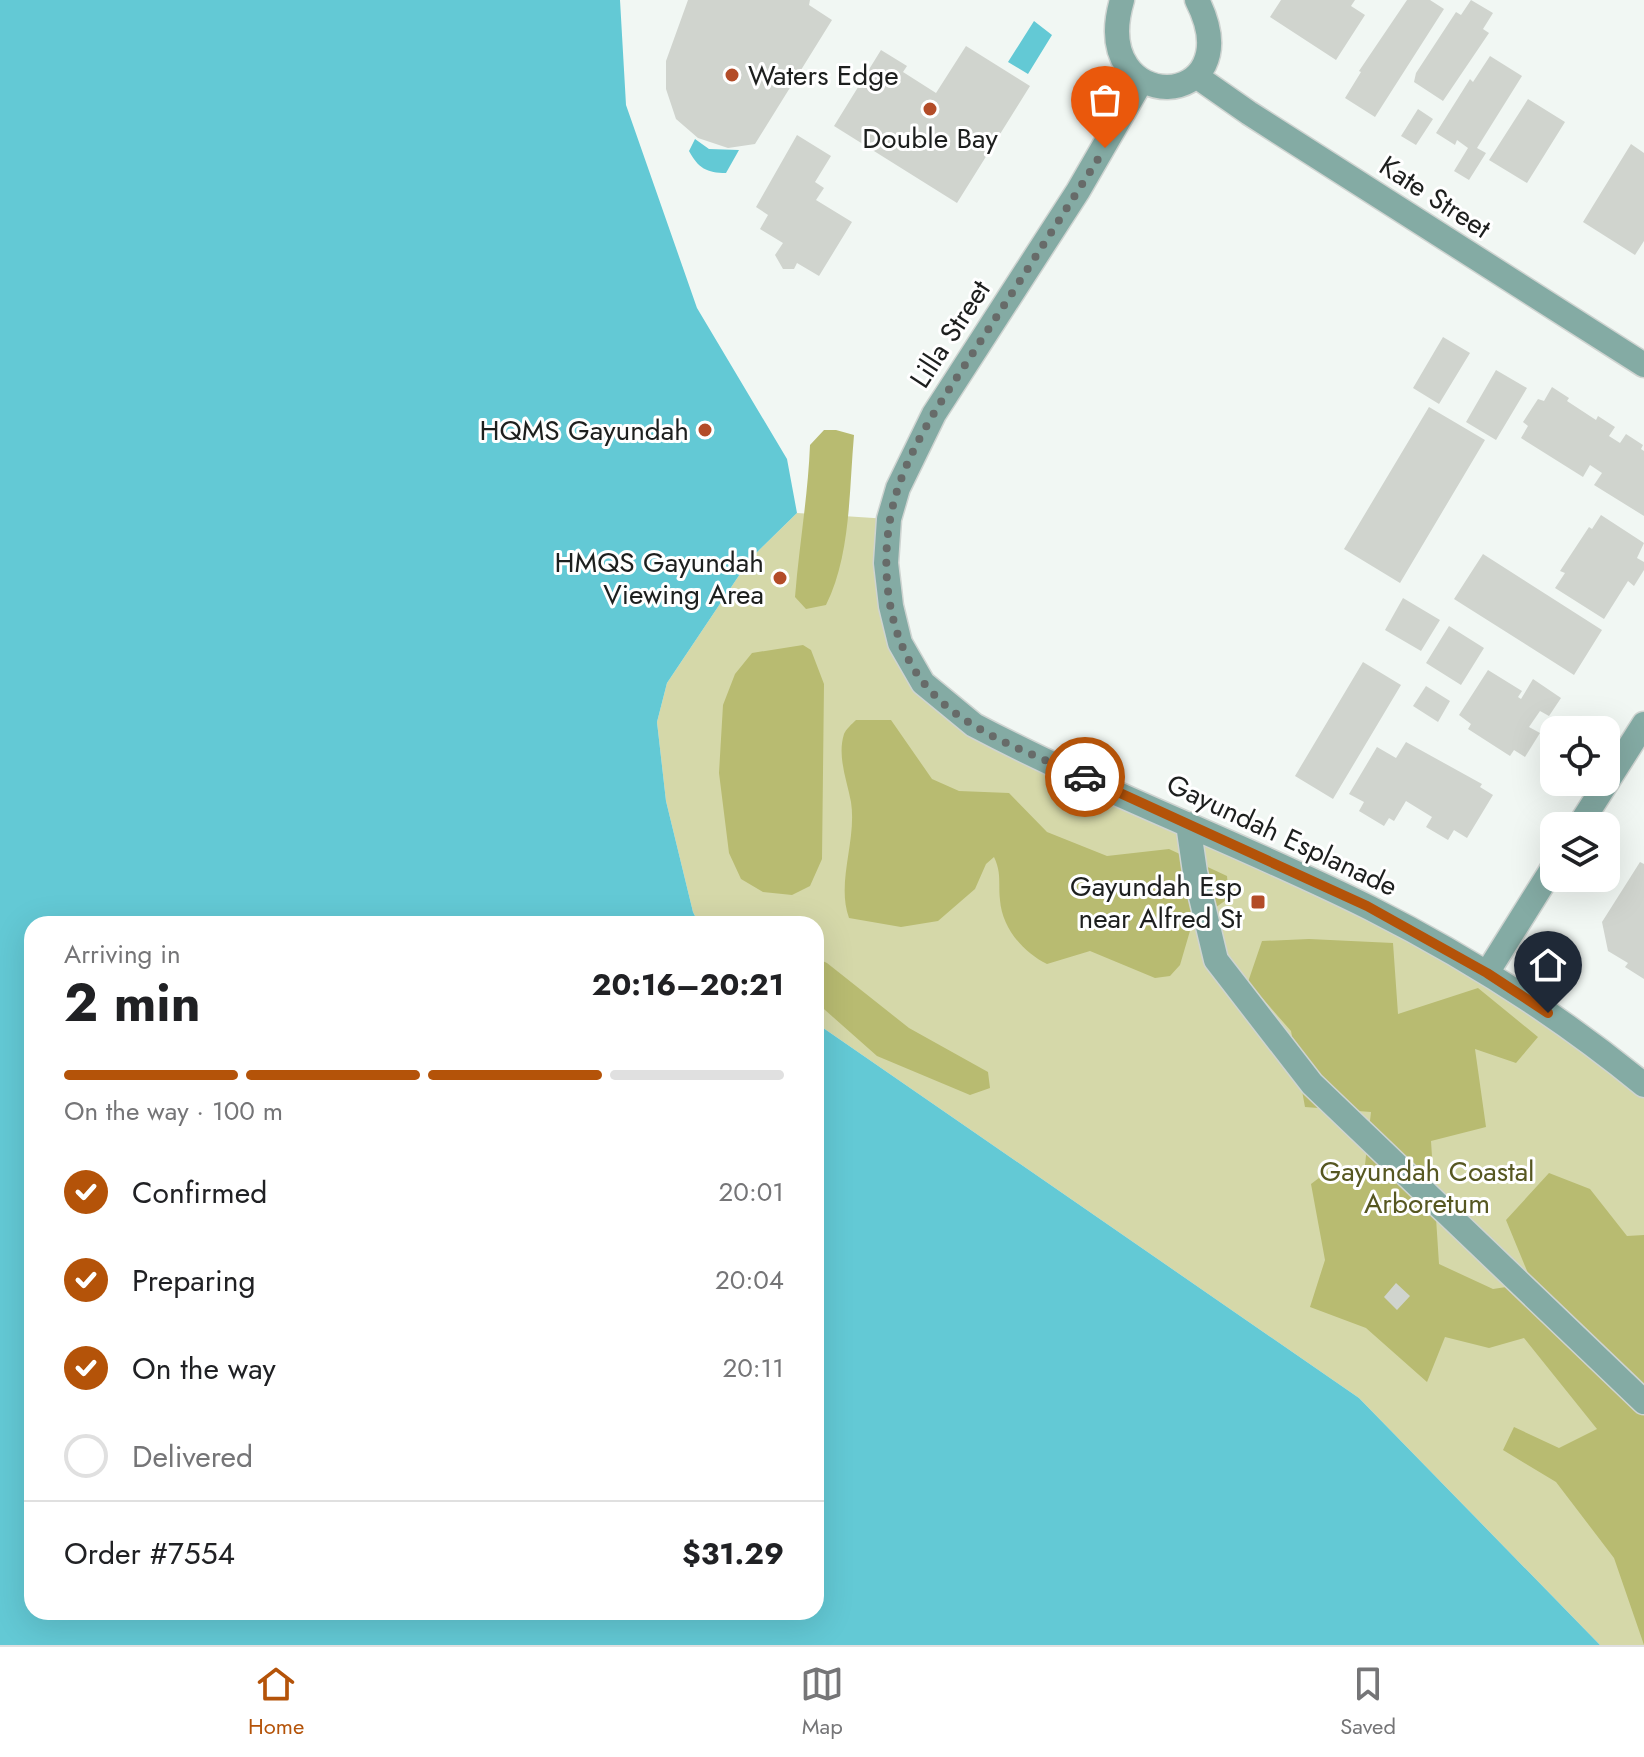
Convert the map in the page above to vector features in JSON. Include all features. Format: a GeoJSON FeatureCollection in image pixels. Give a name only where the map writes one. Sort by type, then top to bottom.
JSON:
{"type":"FeatureCollection","features":[{"type":"Feature","properties":{"kind":"street"},"geometry":{"type":"LineString","coordinates":[[1122,0],[1118,23],[1122,55],[1141,82],[1157,88],[1168,88],[1196,76],[1204,66],[1208,38],[1197,0]]}},
{"type":"Feature","properties":{"kind":"street","name":"Kate Street"},"geometry":{"type":"LineString","coordinates":[[1196,76],[1644,365]]}},
{"type":"Feature","properties":{"kind":"street","name":"Lilla Street"},"geometry":{"type":"LineString","coordinates":[[900,643],[891,606],[886,563],[889,519],[898,488],[934,414],[1078,191],[1141,82]]}},
{"type":"Feature","properties":{"kind":"street","name":"Gayundah Esplanade"},"geometry":{"type":"LineString","coordinates":[[900,643],[923,683],[974,725],[1367,906],[1487,973],[1563,1023],[1644,1085]]}},
{"type":"Feature","properties":{"kind":"street"},"geometry":{"type":"LineString","coordinates":[[1588,812],[1644,724]]}},
{"type":"Feature","properties":{"kind":"street"},"geometry":{"type":"LineString","coordinates":[[1188,824],[1195,872],[1216,960],[1312,1084],[1644,1402]]}},
{"type":"Feature","properties":{"kind":"street"},"geometry":{"type":"LineString","coordinates":[[1487,973],[1540,888]]}},
{"type":"Feature","properties":{"kind":"green space"},"geometry":{"type":"Polygon","coordinates":[[[824,430],[854,435],[848,522],[840,565],[826,605],[806,609],[795,597],[810,445],[824,430]]]}},
{"type":"Feature","properties":{"kind":"green space","name":"Gayundah Coastal Arboretum"},"geometry":{"type":"Polygon","coordinates":[[[797,513],[889,519],[891,606],[945,704],[1367,906],[1644,1085],[1644,1645],[1600,1645],[1359,1398],[824,1029],[824,916],[695,916],[666,801],[657,722],[667,683],[750,559],[797,513]]]}},
{"type":"Feature","properties":{"kind":"green space"},"geometry":{"type":"Polygon","coordinates":[[[803,645],[811,650],[824,684],[822,859],[810,886],[792,895],[763,892],[741,879],[729,853],[719,773],[723,705],[735,674],[752,653],[803,645]]]}},
{"type":"Feature","properties":{"kind":"green space"},"geometry":{"type":"Polygon","coordinates":[[[856,720],[891,720],[932,779],[959,791],[1009,793],[1047,832],[1107,856],[1169,849],[1227,876],[1229,898],[1192,924],[1180,965],[1170,976],[1155,978],[1090,951],[1047,964],[1030,953],[1015,938],[1005,920],[994,857],[986,864],[975,889],[938,921],[901,927],[849,918],[845,890],[852,817],[842,743],[844,734],[856,720]]]}},
{"type":"Feature","properties":{"kind":"green space"},"geometry":{"type":"Polygon","coordinates":[[[1309,939],[1393,943],[1398,1014],[1478,988],[1538,1037],[1516,1063],[1475,1049],[1486,1127],[1431,1141],[1439,1264],[1493,1289],[1532,1283],[1506,1220],[1549,1173],[1590,1189],[1627,1236],[1644,1235],[1644,1645],[1614,1558],[1556,1482],[1503,1450],[1514,1427],[1559,1448],[1597,1429],[1524,1338],[1489,1348],[1445,1337],[1427,1382],[1366,1328],[1310,1307],[1325,1260],[1311,1184],[1332,1168],[1363,1182],[1371,1112],[1305,1107],[1291,1031],[1248,982],[1262,941],[1309,939]]]}},
{"type":"Feature","properties":{"kind":"green space"},"geometry":{"type":"Polygon","coordinates":[[[824,962],[909,1028],[988,1072],[990,1088],[970,1095],[877,1056],[824,1009],[824,962]]]}},
{"type":"Feature","properties":{"kind":"water"},"geometry":{"type":"Polygon","coordinates":[[[0,0],[620,0],[626,105],[697,308],[787,459],[797,513],[750,559],[667,683],[657,722],[666,801],[695,916],[24,916],[24,1620],[824,1620],[824,1029],[1359,1398],[1600,1645],[0,1645],[0,0]]]}},
{"type":"Feature","properties":{"kind":"water"},"geometry":{"type":"Polygon","coordinates":[[[1034,21],[1052,35],[1028,74],[1008,62],[1034,21]]]}},
{"type":"Feature","properties":{"kind":"water"},"geometry":{"type":"Polygon","coordinates":[[[695,139],[709,149],[739,150],[726,173],[708,171],[696,162],[689,151],[695,139]]]}},
{"type":"Feature","properties":{"kind":"building","name":"Waters Edge"},"geometry":{"type":"Polygon","coordinates":[[[688,0],[810,0],[809,5],[832,20],[755,144],[728,148],[698,138],[676,119],[666,89],[666,61],[688,0]]]}},
{"type":"Feature","properties":{"kind":"building"},"geometry":{"type":"Polygon","coordinates":[[[1281,0],[1355,0],[1351,6],[1365,15],[1336,60],[1270,17],[1281,0]]]}},
{"type":"Feature","properties":{"kind":"building"},"geometry":{"type":"Polygon","coordinates":[[[1407,0],[1430,0],[1444,9],[1375,117],[1345,98],[1359,71],[1407,0]]]}},
{"type":"Feature","properties":{"kind":"building"},"geometry":{"type":"Polygon","coordinates":[[[1471,0],[1493,13],[1483,29],[1489,33],[1443,101],[1414,82],[1416,73],[1456,12],[1461,15],[1471,0]]]}},
{"type":"Feature","properties":{"kind":"building","name":"Double Bay"},"geometry":{"type":"Polygon","coordinates":[[[966,46],[1030,86],[957,203],[834,126],[881,50],[907,66],[903,72],[936,93],[966,46]]]}},
{"type":"Feature","properties":{"kind":"building"},"geometry":{"type":"Polygon","coordinates":[[[1490,56],[1522,76],[1477,148],[1486,153],[1469,180],[1454,171],[1468,148],[1457,140],[1455,145],[1436,133],[1470,79],[1473,82],[1490,56]]]}},
{"type":"Feature","properties":{"kind":"building"},"geometry":{"type":"Polygon","coordinates":[[[1528,99],[1565,122],[1527,183],[1489,160],[1528,99]]]}},
{"type":"Feature","properties":{"kind":"building"},"geometry":{"type":"Polygon","coordinates":[[[1418,109],[1433,119],[1416,145],[1401,136],[1418,109]]]}},
{"type":"Feature","properties":{"kind":"building"},"geometry":{"type":"Polygon","coordinates":[[[797,135],[831,156],[815,182],[824,188],[816,200],[852,222],[819,276],[797,263],[794,269],[783,269],[775,255],[783,243],[760,229],[768,215],[756,207],[797,135]]]}},
{"type":"Feature","properties":{"kind":"building"},"geometry":{"type":"Polygon","coordinates":[[[1631,144],[1644,153],[1644,241],[1635,255],[1583,222],[1631,144]]]}},
{"type":"Feature","properties":{"kind":"building"},"geometry":{"type":"Polygon","coordinates":[[[1443,337],[1470,353],[1439,404],[1413,388],[1443,337]]]}},
{"type":"Feature","properties":{"kind":"building"},"geometry":{"type":"Polygon","coordinates":[[[1496,370],[1527,388],[1496,440],[1466,422],[1496,370]]]}},
{"type":"Feature","properties":{"kind":"building"},"geometry":{"type":"Polygon","coordinates":[[[1552,387],[1596,420],[1598,416],[1615,427],[1609,436],[1620,443],[1626,434],[1643,445],[1644,516],[1594,485],[1602,473],[1590,465],[1583,477],[1521,438],[1528,426],[1523,422],[1538,399],[1544,401],[1552,387]]]}},
{"type":"Feature","properties":{"kind":"building"},"geometry":{"type":"Polygon","coordinates":[[[1429,407],[1485,440],[1400,583],[1344,549],[1429,407]]]}},
{"type":"Feature","properties":{"kind":"building"},"geometry":{"type":"Polygon","coordinates":[[[1601,515],[1644,543],[1637,558],[1644,562],[1644,570],[1634,586],[1628,581],[1604,619],[1555,588],[1565,573],[1560,571],[1589,527],[1592,529],[1601,515]]]}},
{"type":"Feature","properties":{"kind":"building"},"geometry":{"type":"Polygon","coordinates":[[[1483,554],[1602,630],[1574,675],[1454,599],[1483,554]]]}},
{"type":"Feature","properties":{"kind":"building"},"geometry":{"type":"Polygon","coordinates":[[[1403,598],[1440,620],[1421,651],[1385,630],[1403,598]]]}},
{"type":"Feature","properties":{"kind":"building"},"geometry":{"type":"Polygon","coordinates":[[[1449,626],[1484,648],[1461,685],[1426,663],[1449,626]]]}},
{"type":"Feature","properties":{"kind":"building"},"geometry":{"type":"Polygon","coordinates":[[[1363,662],[1401,685],[1333,799],[1295,776],[1363,662]]]}},
{"type":"Feature","properties":{"kind":"building"},"geometry":{"type":"Polygon","coordinates":[[[1488,670],[1522,691],[1518,697],[1521,699],[1533,679],[1561,698],[1549,716],[1540,711],[1529,727],[1540,733],[1525,757],[1514,750],[1510,756],[1468,729],[1471,724],[1459,715],[1488,670]]]}},
{"type":"Feature","properties":{"kind":"building"},"geometry":{"type":"Polygon","coordinates":[[[1426,686],[1450,701],[1438,722],[1413,706],[1426,686]]]}},
{"type":"Feature","properties":{"kind":"building"},"geometry":{"type":"Polygon","coordinates":[[[1406,742],[1482,784],[1480,787],[1493,795],[1467,838],[1454,830],[1448,840],[1426,827],[1432,817],[1406,801],[1394,821],[1389,818],[1384,826],[1359,811],[1364,802],[1349,794],[1377,747],[1396,758],[1406,742]]]}},
{"type":"Feature","properties":{"kind":"building"},"geometry":{"type":"Polygon","coordinates":[[[1640,862],[1644,864],[1644,979],[1625,967],[1628,963],[1608,951],[1602,922],[1640,862]]]}},
{"type":"Feature","properties":{"kind":"building"},"geometry":{"type":"Polygon","coordinates":[[[1396,1283],[1410,1296],[1397,1310],[1384,1297],[1396,1283]]]}},
{"type":"Feature","properties":{"kind":"way so far"},"geometry":{"type":"LineString","coordinates":[[1085,777],[974,725],[923,683],[900,643],[891,606],[886,563],[889,519],[912,455],[934,414],[1105,148]]}},
{"type":"Feature","properties":{"kind":"place","name":"Waters Edge"},"geometry":{"type":"Point","coordinates":[732,75]}},
{"type":"Feature","properties":{"kind":"place","name":"Double Bay"},"geometry":{"type":"Point","coordinates":[930,109]}},
{"type":"Feature","properties":{"kind":"place","name":"HQMS Gayundah"},"geometry":{"type":"Point","coordinates":[705,430]}},
{"type":"Feature","properties":{"kind":"place","name":"HMQS Gayundah Viewing Area"},"geometry":{"type":"Point","coordinates":[780,578]}},
{"type":"Feature","properties":{"kind":"place","name":"Gayundah Esp near Alfred St"},"geometry":{"type":"Point","coordinates":[1258,902]}},
{"type":"Feature","properties":{"kind":"route"},"geometry":{"type":"LineString","coordinates":[[1085,777],[1367,906],[1487,973],[1548,1013]]}}]}
